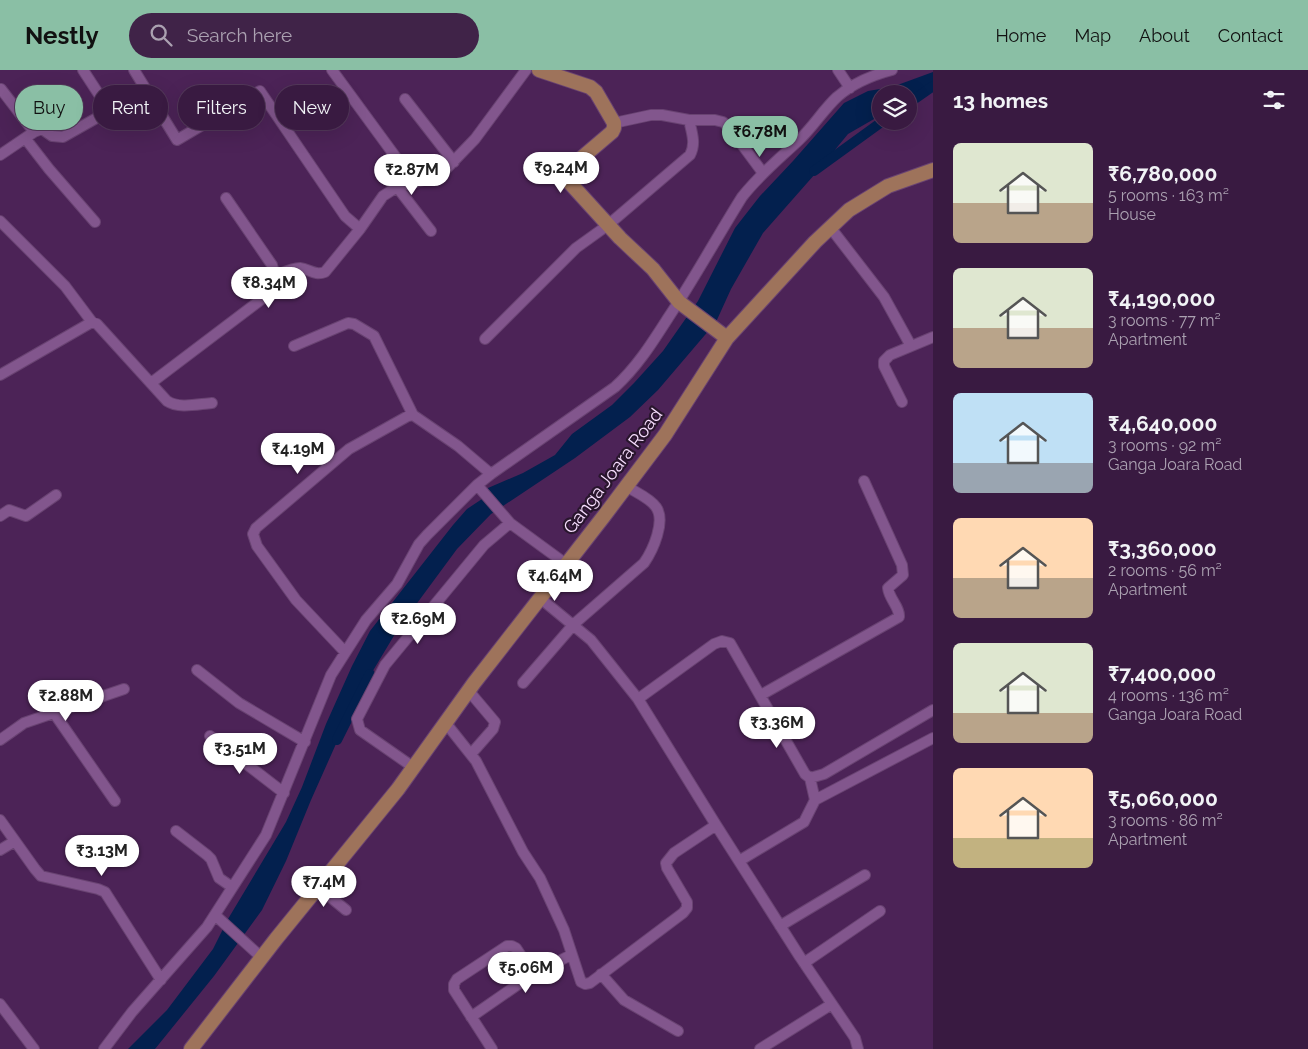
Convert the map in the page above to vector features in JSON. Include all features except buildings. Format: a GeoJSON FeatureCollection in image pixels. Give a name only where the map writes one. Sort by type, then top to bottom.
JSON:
{"type":"FeatureCollection","features":[{"type":"Feature","properties":{"kind":"main road"},"geometry":{"type":"LineString","coordinates":[[540,70],[590,87],[596,92],[614,123],[612,132],[572,166],[567,178],[608,225],[653,269],[682,305],[727,338]]}},
{"type":"Feature","properties":{"kind":"main road","name":"Ganga Joara Road"},"geometry":{"type":"LineString","coordinates":[[191,1049],[261,957],[386,804],[468,690],[665,435],[727,338],[774,285],[849,210],[878,191],[933,170]]}},
{"type":"Feature","properties":{"kind":"street"},"geometry":{"type":"LineString","coordinates":[[83,70],[93,85]]}},
{"type":"Feature","properties":{"kind":"street"},"geometry":{"type":"LineString","coordinates":[[134,70],[143,85]]}},
{"type":"Feature","properties":{"kind":"street"},"geometry":{"type":"LineString","coordinates":[[332,70],[414,182]]}},
{"type":"Feature","properties":{"kind":"street"},"geometry":{"type":"LineString","coordinates":[[151,383],[262,299],[275,276],[298,268],[313,273],[320,274],[324,272],[360,229],[383,196],[397,187],[441,174],[454,162],[475,139],[526,70]]}},
{"type":"Feature","properties":{"kind":"street"},"geometry":{"type":"LineString","coordinates":[[838,70],[850,88]]}},
{"type":"Feature","properties":{"kind":"street"},"geometry":{"type":"LineString","coordinates":[[104,1049],[132,1012],[207,927],[266,835],[331,675],[366,620],[397,584],[423,540],[491,474],[627,376],[643,358],[682,305],[742,197],[763,173],[800,140],[837,97],[868,79],[892,70]]}},
{"type":"Feature","properties":{"kind":"street"},"geometry":{"type":"LineString","coordinates":[[1,89],[34,132]]}},
{"type":"Feature","properties":{"kind":"street"},"geometry":{"type":"LineString","coordinates":[[168,125],[177,140],[260,91],[345,216],[360,229]]}},
{"type":"Feature","properties":{"kind":"street"},"geometry":{"type":"LineString","coordinates":[[406,99],[454,162]]}},
{"type":"Feature","properties":{"kind":"street"},"geometry":{"type":"LineString","coordinates":[[614,123],[651,115],[723,122],[729,127],[763,173]]}},
{"type":"Feature","properties":{"kind":"street"},"geometry":{"type":"LineString","coordinates":[[0,155],[34,132],[42,129],[52,136],[63,137],[93,120]]}},
{"type":"Feature","properties":{"kind":"street"},"geometry":{"type":"LineString","coordinates":[[485,339],[570,254],[608,225],[690,155],[694,149],[694,142],[689,120]]}},
{"type":"Feature","properties":{"kind":"street"},"geometry":{"type":"LineString","coordinates":[[25,138],[95,222]]}},
{"type":"Feature","properties":{"kind":"street"},"geometry":{"type":"LineString","coordinates":[[397,187],[431,232]]}},
{"type":"Feature","properties":{"kind":"street"},"geometry":{"type":"LineString","coordinates":[[226,198],[272,265],[275,276]]}},
{"type":"Feature","properties":{"kind":"street"},"geometry":{"type":"LineString","coordinates":[[1,224],[65,286],[92,322],[98,324],[173,405],[212,403]]}},
{"type":"Feature","properties":{"kind":"street"},"geometry":{"type":"LineString","coordinates":[[830,227],[884,297],[911,346]]}},
{"type":"Feature","properties":{"kind":"street"},"geometry":{"type":"LineString","coordinates":[[0,375],[92,322]]}},
{"type":"Feature","properties":{"kind":"street"},"geometry":{"type":"LineString","coordinates":[[294,346],[348,323],[370,332],[380,344],[413,415],[458,446],[491,474]]}},
{"type":"Feature","properties":{"kind":"street"},"geometry":{"type":"LineString","coordinates":[[902,402],[884,366],[884,361],[890,355],[933,337]]}},
{"type":"Feature","properties":{"kind":"street"},"geometry":{"type":"LineString","coordinates":[[345,652],[296,600],[257,546],[253,534],[262,522],[349,449],[413,415]]}},
{"type":"Feature","properties":{"kind":"street"},"geometry":{"type":"LineString","coordinates":[[761,695],[899,618],[899,613],[889,594],[888,588],[903,575],[902,565],[864,481]]}},
{"type":"Feature","properties":{"kind":"street"},"geometry":{"type":"LineString","coordinates":[[478,485],[510,523],[566,564]]}},
{"type":"Feature","properties":{"kind":"street"},"geometry":{"type":"LineString","coordinates":[[523,683],[574,624],[644,563],[652,548],[661,524],[660,515],[656,506],[626,486]]}},
{"type":"Feature","properties":{"kind":"street"},"geometry":{"type":"LineString","coordinates":[[0,516],[9,510],[26,516],[56,495]]}},
{"type":"Feature","properties":{"kind":"street"},"geometry":{"type":"LineString","coordinates":[[412,767],[360,730],[357,719],[385,665],[484,545],[510,523]]}},
{"type":"Feature","properties":{"kind":"street"},"geometry":{"type":"LineString","coordinates":[[540,598],[574,624],[591,640],[638,699],[780,926],[855,1038],[858,1049]]}},
{"type":"Feature","properties":{"kind":"street"},"geometry":{"type":"LineString","coordinates":[[638,699],[714,644],[722,641],[730,644],[805,774],[810,778],[815,800]]}},
{"type":"Feature","properties":{"kind":"street"},"geometry":{"type":"LineString","coordinates":[[197,670],[245,707],[304,742]]}},
{"type":"Feature","properties":{"kind":"street"},"geometry":{"type":"LineString","coordinates":[[0,740],[24,723],[124,689]]}},
{"type":"Feature","properties":{"kind":"street"},"geometry":{"type":"LineString","coordinates":[[468,690],[495,722],[493,729],[471,754]]}},
{"type":"Feature","properties":{"kind":"street"},"geometry":{"type":"LineString","coordinates":[[810,778],[824,774],[933,710]]}},
{"type":"Feature","properties":{"kind":"street"},"geometry":{"type":"LineString","coordinates":[[54,713],[114,801]]}},
{"type":"Feature","properties":{"kind":"street"},"geometry":{"type":"LineString","coordinates":[[445,722],[471,754],[481,770],[523,852],[540,878],[564,930],[581,982],[585,984],[590,983],[683,913],[687,908],[687,902],[666,864],[674,853],[716,825]]}},
{"type":"Feature","properties":{"kind":"street"},"geometry":{"type":"LineString","coordinates":[[210,736],[284,793]]}},
{"type":"Feature","properties":{"kind":"street"},"geometry":{"type":"LineString","coordinates":[[739,861],[804,822],[815,800],[933,738]]}},
{"type":"Feature","properties":{"kind":"street"},"geometry":{"type":"LineString","coordinates":[[0,820],[41,876],[105,892],[161,980]]}},
{"type":"Feature","properties":{"kind":"street"},"geometry":{"type":"LineString","coordinates":[[176,831],[211,859],[219,878],[232,887]]}},
{"type":"Feature","properties":{"kind":"street"},"geometry":{"type":"LineString","coordinates":[[0,850],[14,841]]}},
{"type":"Feature","properties":{"kind":"street"},"geometry":{"type":"LineString","coordinates":[[780,926],[865,875]]}},
{"type":"Feature","properties":{"kind":"street"},"geometry":{"type":"LineString","coordinates":[[318,887],[346,910]]}},
{"type":"Feature","properties":{"kind":"street"},"geometry":{"type":"LineString","coordinates":[[804,963],[880,912]]}},
{"type":"Feature","properties":{"kind":"street"},"geometry":{"type":"LineString","coordinates":[[215,915],[261,957]]}},
{"type":"Feature","properties":{"kind":"street"},"geometry":{"type":"LineString","coordinates":[[492,1049],[454,990],[454,984],[457,979],[507,946],[516,948],[532,974]]}},
{"type":"Feature","properties":{"kind":"street"},"geometry":{"type":"LineString","coordinates":[[472,1017],[532,974],[571,955]]}},
{"type":"Feature","properties":{"kind":"street"},"geometry":{"type":"LineString","coordinates":[[601,974],[624,1000],[678,1031]]}},
{"type":"Feature","properties":{"kind":"street"},"geometry":{"type":"LineString","coordinates":[[0,1004],[34,1049]]}},
{"type":"Feature","properties":{"kind":"street"},"geometry":{"type":"LineString","coordinates":[[760,1049],[832,1004]]}},
{"type":"Feature","properties":{"kind":"water"},"geometry":{"type":"Polygon","coordinates":[[[933,72],[933,92],[917,97],[917,85],[897,85],[933,72]]]}},
{"type":"Feature","properties":{"kind":"water"},"geometry":{"type":"Polygon","coordinates":[[[872,90],[872,120],[848,134],[763,233],[731,289],[716,322],[658,390],[630,417],[575,458],[491,514],[457,549],[398,629],[356,699],[286,861],[262,910],[214,976],[155,1049],[128,1049],[167,1010],[213,949],[228,919],[286,822],[302,787],[326,724],[370,631],[453,525],[467,509],[482,499],[488,488],[523,473],[555,455],[572,434],[612,405],[634,383],[663,351],[698,301],[735,228],[760,196],[844,103],[872,90]]]}},
{"type":"Feature","properties":{"kind":"waterway"},"geometry":{"type":"LineString","coordinates":[[917,97],[933,86]]}},
{"type":"Feature","properties":{"kind":"waterway"},"geometry":{"type":"LineString","coordinates":[[814,171],[872,129]]}},
{"type":"Feature","properties":{"kind":"waterway"},"geometry":{"type":"LineString","coordinates":[[337,740],[370,674]]}}]}
